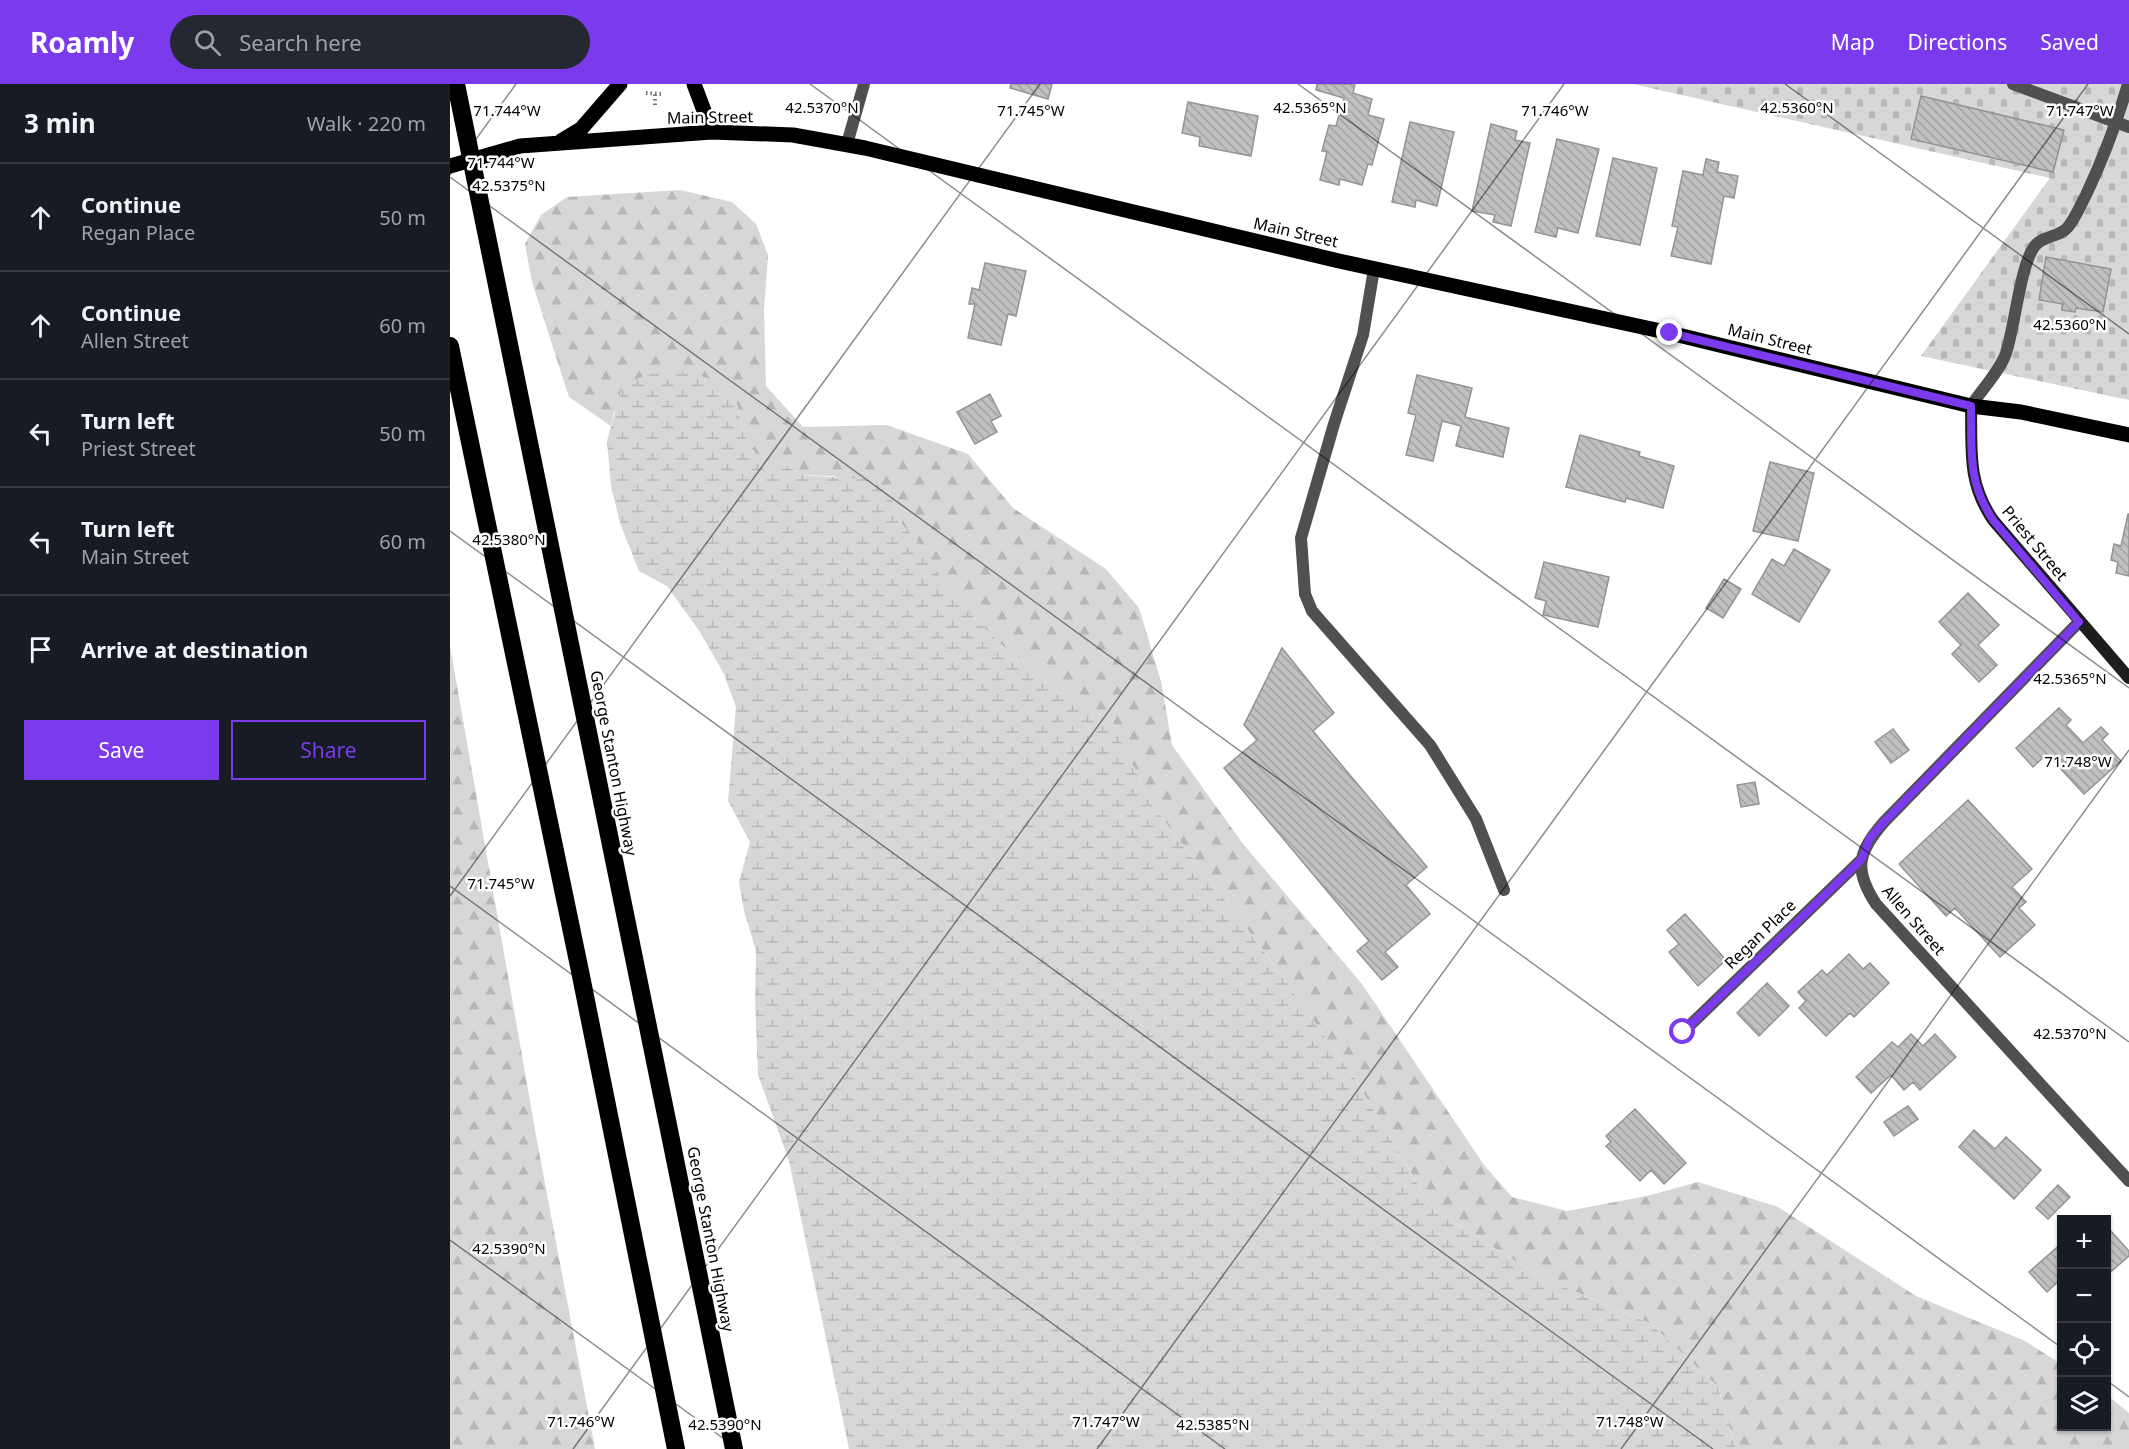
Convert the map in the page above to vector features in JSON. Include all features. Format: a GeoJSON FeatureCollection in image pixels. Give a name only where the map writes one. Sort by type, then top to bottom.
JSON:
{"type":"FeatureCollection","features":[{"type":"Feature","properties":{"kind":"highway","name":"George Stanton Highway"},"geometry":{"type":"LineString","coordinates":[[456,84],[734,1449]]}},
{"type":"Feature","properties":{"kind":"highway"},"geometry":{"type":"LineString","coordinates":[[450,346],[676,1449]]}},
{"type":"Feature","properties":{"kind":"main road"},"geometry":{"type":"LineString","coordinates":[[559,143],[580,129],[620,84]]}},
{"type":"Feature","properties":{"kind":"main road"},"geometry":{"type":"LineString","coordinates":[[694,84],[712,132]]}},
{"type":"Feature","properties":{"kind":"main road","name":"Main Street"},"geometry":{"type":"LineString","coordinates":[[450,166],[520,146],[712,132],[793,135],[847,144],[1374,268],[1670,333],[1971,406],[2021,412],[2129,435]]}},
{"type":"Feature","properties":{"kind":"main road","name":"Priest Street"},"geometry":{"type":"LineString","coordinates":[[1971,406],[1972,475],[1983,504],[1993,520],[2129,678]]}},
{"type":"Feature","properties":{"kind":"street"},"geometry":{"type":"LineString","coordinates":[[847,144],[864,84]]}},
{"type":"Feature","properties":{"kind":"street"},"geometry":{"type":"LineString","coordinates":[[2013,84],[2129,127]]}},
{"type":"Feature","properties":{"kind":"street"},"geometry":{"type":"LineString","coordinates":[[1971,406],[2005,356],[2025,269],[2034,247],[2043,239],[2054,237],[2066,229],[2075,218],[2116,123],[2128,84]]}},
{"type":"Feature","properties":{"kind":"street"},"geometry":{"type":"LineString","coordinates":[[1374,268],[1363,335],[1301,538],[1305,594],[1312,611],[1430,746],[1476,819],[1504,890]]}},
{"type":"Feature","properties":{"kind":"street"},"geometry":{"type":"LineString","coordinates":[[1861,860],[1870,838],[1884,822],[2079,622]]}},
{"type":"Feature","properties":{"kind":"street","name":"Regan Place"},"geometry":{"type":"LineString","coordinates":[[1683,1032],[1861,860]]}},
{"type":"Feature","properties":{"kind":"street","name":"Allen Street"},"geometry":{"type":"LineString","coordinates":[[1861,860],[1864,886],[1876,904],[2129,1181]]}},
{"type":"Feature","properties":{"kind":"path"},"geometry":{"type":"LineString","coordinates":[[646,93],[663,94]]}},
{"type":"Feature","properties":{"kind":"path"},"geometry":{"type":"LineString","coordinates":[[655,93],[655,105]]}},
{"type":"Feature","properties":{"kind":"green space"},"geometry":{"type":"Polygon","coordinates":[[[1633,84],[2129,84],[2129,400],[1921,356],[2050,178],[1633,84]]]}},
{"type":"Feature","properties":{"kind":"green space"},"geometry":{"type":"Polygon","coordinates":[[[680,190],[732,202],[756,224],[768,255],[764,311],[766,386],[803,427],[887,425],[968,454],[1013,508],[1106,569],[1139,608],[1161,681],[1172,745],[1243,844],[1362,984],[1484,1165],[1512,1197],[1567,1211],[1647,1196],[1698,1182],[1778,1207],[1916,1296],[2025,1341],[2057,1361],[2057,1431],[2111,1431],[2111,1398],[2129,1413],[2129,1449],[1736,1449],[1718,1387],[1651,1324],[1537,1275],[1432,1208],[1354,1077],[1263,950],[1151,803],[1113,723],[1005,648],[946,590],[928,553],[900,522],[889,490],[833,476],[801,475],[786,465],[756,454],[743,432],[737,404],[664,370],[651,376],[614,412],[611,426],[569,397],[532,282],[525,244],[541,215],[567,197],[680,190]]]}},
{"type":"Feature","properties":{"kind":"green space"},"geometry":{"type":"Polygon","coordinates":[[[664,370],[691,372],[718,382],[737,405],[743,432],[756,454],[786,465],[801,475],[864,479],[889,490],[900,522],[929,553],[946,590],[1005,648],[1113,723],[1151,803],[1263,950],[1354,1077],[1432,1208],[1537,1275],[1651,1324],[1718,1387],[1736,1449],[849,1449],[789,1161],[758,1075],[756,951],[744,911],[739,882],[750,842],[728,801],[736,707],[724,674],[700,632],[667,586],[639,571],[620,523],[611,486],[607,441],[623,383],[664,370]]]}},
{"type":"Feature","properties":{"kind":"green space"},"geometry":{"type":"Polygon","coordinates":[[[450,646],[537,1141],[595,1449],[450,1449],[450,646]]]}},
{"type":"Feature","properties":{"kind":"building"},"geometry":{"type":"Polygon","coordinates":[[[1011,84],[1052,84],[1048,99],[1010,88],[1011,84]]]}},
{"type":"Feature","properties":{"kind":"building"},"geometry":{"type":"Polygon","coordinates":[[[1317,84],[1355,84],[1353,93],[1372,99],[1368,115],[1384,119],[1372,165],[1368,164],[1362,185],[1340,179],[1339,185],[1320,180],[1327,152],[1322,151],[1329,125],[1336,126],[1344,98],[1316,90],[1317,84]]]}},
{"type":"Feature","properties":{"kind":"building"},"geometry":{"type":"Polygon","coordinates":[[[1921,96],[2064,130],[2053,172],[1911,139],[1921,96]]]}},
{"type":"Feature","properties":{"kind":"building"},"geometry":{"type":"Polygon","coordinates":[[[1188,102],[1258,116],[1251,156],[1199,146],[1200,137],[1182,133],[1188,102]]]}},
{"type":"Feature","properties":{"kind":"building"},"geometry":{"type":"Polygon","coordinates":[[[1410,122],[1454,132],[1437,206],[1416,200],[1415,207],[1392,202],[1410,122]]]}},
{"type":"Feature","properties":{"kind":"building"},"geometry":{"type":"Polygon","coordinates":[[[1491,124],[1517,131],[1515,140],[1530,143],[1511,226],[1493,222],[1495,215],[1472,211],[1491,124]]]}},
{"type":"Feature","properties":{"kind":"building"},"geometry":{"type":"Polygon","coordinates":[[[1557,139],[1599,149],[1578,233],[1558,228],[1556,237],[1535,232],[1557,139]]]}},
{"type":"Feature","properties":{"kind":"building"},"geometry":{"type":"Polygon","coordinates":[[[1613,158],[1657,168],[1640,245],[1596,236],[1613,158]]]}},
{"type":"Feature","properties":{"kind":"building"},"geometry":{"type":"Polygon","coordinates":[[[1706,159],[1719,162],[1717,172],[1738,176],[1734,198],[1724,196],[1711,264],[1671,256],[1678,227],[1672,226],[1683,171],[1703,175],[1706,159]]]}},
{"type":"Feature","properties":{"kind":"building"},"geometry":{"type":"Polygon","coordinates":[[[2046,257],[2111,269],[2103,312],[2076,308],[2075,312],[2062,310],[2063,304],[2039,300],[2046,257]]]}},
{"type":"Feature","properties":{"kind":"building"},"geometry":{"type":"Polygon","coordinates":[[[985,263],[1026,271],[1016,316],[1008,314],[1001,345],[968,338],[975,304],[969,304],[972,288],[979,290],[985,263]]]}},
{"type":"Feature","properties":{"kind":"building"},"geometry":{"type":"Polygon","coordinates":[[[1417,375],[1472,388],[1465,417],[1509,428],[1503,457],[1456,446],[1461,426],[1442,421],[1433,461],[1406,455],[1416,415],[1408,413],[1417,375]]]}},
{"type":"Feature","properties":{"kind":"building"},"geometry":{"type":"Polygon","coordinates":[[[990,394],[1001,416],[991,421],[997,432],[975,444],[957,412],[990,394]]]}},
{"type":"Feature","properties":{"kind":"building"},"geometry":{"type":"Polygon","coordinates":[[[1580,435],[1640,452],[1639,456],[1674,466],[1663,508],[1626,498],[1625,502],[1566,487],[1580,435]]]}},
{"type":"Feature","properties":{"kind":"building"},"geometry":{"type":"Polygon","coordinates":[[[1770,462],[1814,473],[1798,541],[1753,531],[1770,462]]]}},
{"type":"Feature","properties":{"kind":"building"},"geometry":{"type":"Polygon","coordinates":[[[2128,514],[2129,576],[2116,573],[2118,562],[2111,560],[2114,544],[2121,546],[2128,514]]]}},
{"type":"Feature","properties":{"kind":"building"},"geometry":{"type":"Polygon","coordinates":[[[1794,549],[1830,570],[1799,622],[1752,594],[1772,559],[1784,566],[1794,549]]]}},
{"type":"Feature","properties":{"kind":"building"},"geometry":{"type":"Polygon","coordinates":[[[1544,562],[1609,577],[1598,627],[1543,615],[1546,601],[1535,598],[1544,562]]]}},
{"type":"Feature","properties":{"kind":"building"},"geometry":{"type":"Polygon","coordinates":[[[1724,579],[1741,589],[1723,618],[1706,608],[1724,579]]]}},
{"type":"Feature","properties":{"kind":"building"},"geometry":{"type":"Polygon","coordinates":[[[1968,593],[1999,625],[1978,645],[1997,665],[1979,682],[1952,654],[1961,645],[1939,622],[1968,593]]]}},
{"type":"Feature","properties":{"kind":"building"},"geometry":{"type":"Polygon","coordinates":[[[1282,648],[1334,713],[1313,731],[1427,867],[1406,885],[1430,914],[1385,952],[1398,967],[1382,980],[1357,951],[1369,941],[1224,768],[1257,740],[1244,725],[1282,648]]]}},
{"type":"Feature","properties":{"kind":"building"},"geometry":{"type":"Polygon","coordinates":[[[2059,708],[2071,720],[2066,725],[2083,743],[2101,727],[2108,734],[2102,740],[2121,761],[2084,794],[2047,754],[2033,767],[2016,748],[2059,708]]]}},
{"type":"Feature","properties":{"kind":"building"},"geometry":{"type":"Polygon","coordinates":[[[1893,729],[1909,750],[1891,763],[1875,742],[1893,729]]]}},
{"type":"Feature","properties":{"kind":"building"},"geometry":{"type":"Polygon","coordinates":[[[1755,782],[1759,804],[1741,807],[1737,785],[1755,782]]]}},
{"type":"Feature","properties":{"kind":"building"},"geometry":{"type":"Polygon","coordinates":[[[1968,800],[2032,869],[2012,887],[2026,902],[2019,908],[2035,925],[2000,957],[1955,908],[1946,916],[1899,864],[1968,800]]]}},
{"type":"Feature","properties":{"kind":"building"},"geometry":{"type":"Polygon","coordinates":[[[1685,914],[1726,960],[1698,986],[1669,952],[1679,944],[1667,930],[1685,914]]]}},
{"type":"Feature","properties":{"kind":"building"},"geometry":{"type":"Polygon","coordinates":[[[1849,954],[1863,969],[1870,963],[1889,983],[1854,1017],[1850,1013],[1826,1036],[1799,1008],[1806,1001],[1798,992],[1822,970],[1827,975],[1849,954]]]}},
{"type":"Feature","properties":{"kind":"building"},"geometry":{"type":"Polygon","coordinates":[[[1767,983],[1789,1006],[1759,1036],[1737,1013],[1767,983]]]}},
{"type":"Feature","properties":{"kind":"building"},"geometry":{"type":"Polygon","coordinates":[[[1911,1034],[1923,1046],[1935,1034],[1956,1057],[1920,1090],[1913,1082],[1904,1090],[1891,1075],[1871,1093],[1856,1077],[1892,1042],[1898,1047],[1911,1034]]]}},
{"type":"Feature","properties":{"kind":"building"},"geometry":{"type":"Polygon","coordinates":[[[1908,1106],[1918,1119],[1894,1136],[1884,1122],[1908,1106]]]}},
{"type":"Feature","properties":{"kind":"building"},"geometry":{"type":"Polygon","coordinates":[[[1635,1109],[1686,1163],[1664,1184],[1651,1170],[1640,1181],[1606,1146],[1611,1142],[1606,1136],[1635,1109]]]}},
{"type":"Feature","properties":{"kind":"building"},"geometry":{"type":"Polygon","coordinates":[[[1974,1130],[1995,1149],[2006,1137],[2041,1170],[2014,1199],[1959,1147],[1974,1130]]]}},
{"type":"Feature","properties":{"kind":"building"},"geometry":{"type":"Polygon","coordinates":[[[2058,1185],[2070,1197],[2048,1219],[2036,1208],[2058,1185]]]}},
{"type":"Feature","properties":{"kind":"building"},"geometry":{"type":"Polygon","coordinates":[[[2111,1231],[2129,1251],[2129,1256],[2111,1272],[2111,1231]]]}},
{"type":"Feature","properties":{"kind":"building"},"geometry":{"type":"Polygon","coordinates":[[[2057,1247],[2057,1283],[2047,1292],[2029,1272],[2057,1247]]]}},
{"type":"Feature","properties":{"kind":"route"},"geometry":{"type":"LineString","coordinates":[[1670,333],[1971,406],[1972,475],[1983,504],[1993,520],[2079,622],[1884,822],[1870,838],[1861,860],[1683,1032]]}}]}
